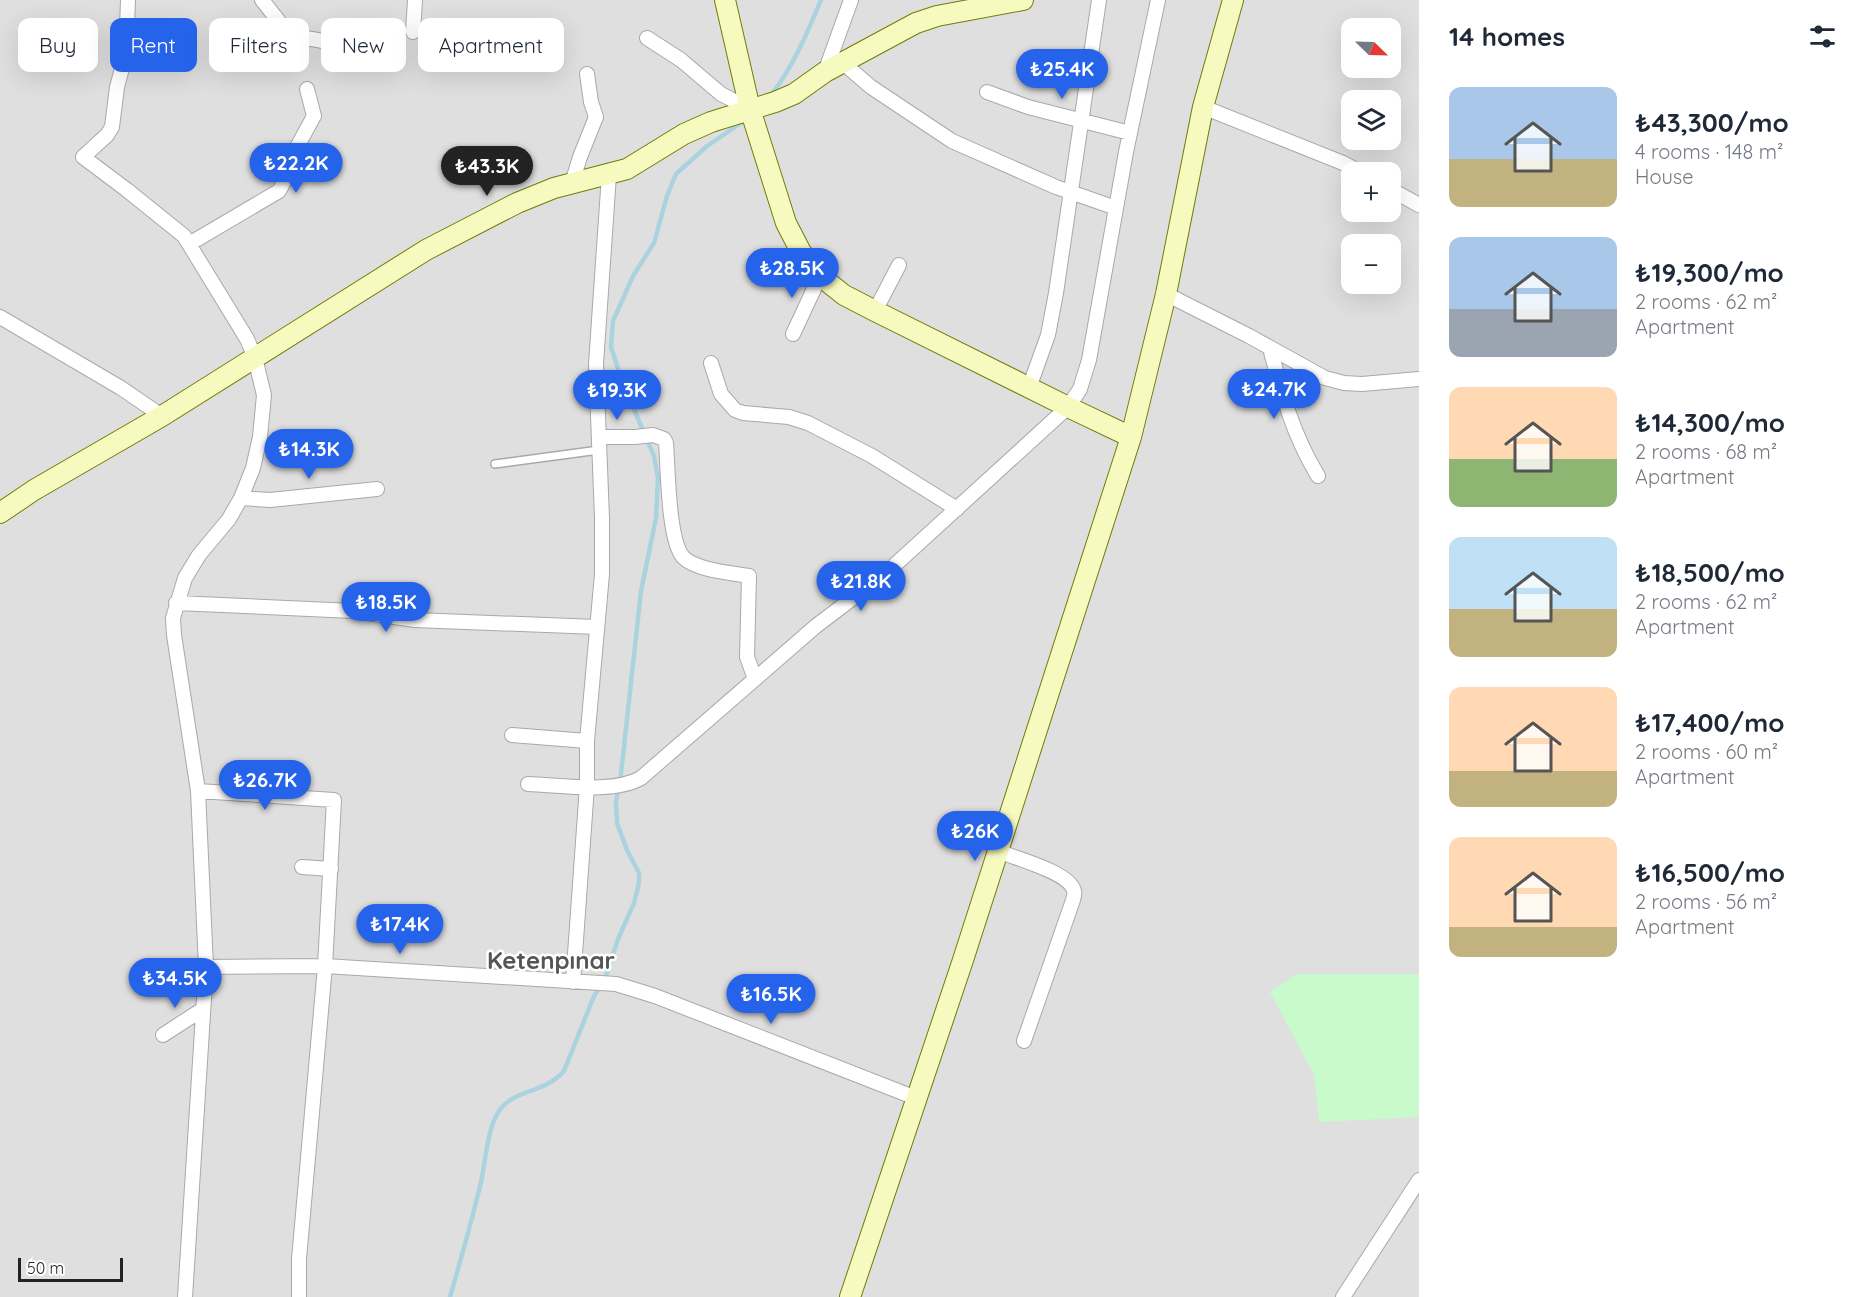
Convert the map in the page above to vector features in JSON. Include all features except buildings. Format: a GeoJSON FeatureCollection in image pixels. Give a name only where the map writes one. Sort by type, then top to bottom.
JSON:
{"type":"FeatureCollection","features":[{"type":"Feature","properties":{"kind":"street"},"geometry":{"type":"LineString","coordinates":[[128,0],[126,54],[117,87],[112,127],[107,135],[83,157],[184,236],[247,339],[255,358],[264,395],[261,437],[253,468],[241,498],[229,519],[199,555],[185,578],[173,618],[198,791],[206,967],[185,1297]]}},
{"type":"Feature","properties":{"kind":"street"},"geometry":{"type":"LineString","coordinates":[[262,0],[288,33],[321,41]]}},
{"type":"Feature","properties":{"kind":"street"},"geometry":{"type":"LineString","coordinates":[[412,32],[415,0]]}},
{"type":"Feature","properties":{"kind":"street"},"geometry":{"type":"LineString","coordinates":[[725,0],[750,109],[786,223],[801,252],[820,276],[844,295],[875,311],[1131,436]]}},
{"type":"Feature","properties":{"kind":"street"},"geometry":{"type":"LineString","coordinates":[[825,72],[851,0]]}},
{"type":"Feature","properties":{"kind":"street"},"geometry":{"type":"LineString","coordinates":[[0,513],[34,490],[162,416],[426,250],[517,203],[572,183],[627,169],[684,134],[711,122],[794,94],[825,72],[916,23],[937,16],[1023,0]]}},
{"type":"Feature","properties":{"kind":"street"},"geometry":{"type":"LineString","coordinates":[[1029,388],[1048,335],[1099,0]]}},
{"type":"Feature","properties":{"kind":"street"},"geometry":{"type":"LineString","coordinates":[[528,784],[611,787],[631,784],[641,778],[816,626],[886,573],[1068,407],[1080,389],[1089,360],[1130,133],[1158,0]]}},
{"type":"Feature","properties":{"kind":"street"},"geometry":{"type":"LineString","coordinates":[[850,1297],[998,851],[1131,436],[1166,294],[1203,106],[1233,0]]}},
{"type":"Feature","properties":{"kind":"street"},"geometry":{"type":"LineString","coordinates":[[647,38],[681,60],[721,94],[750,109]]}},
{"type":"Feature","properties":{"kind":"street"},"geometry":{"type":"LineString","coordinates":[[843,63],[871,87],[952,141],[1070,192],[1116,208]]}},
{"type":"Feature","properties":{"kind":"street"},"geometry":{"type":"LineString","coordinates":[[572,183],[596,117],[591,102],[587,74]]}},
{"type":"Feature","properties":{"kind":"street"},"geometry":{"type":"LineString","coordinates":[[189,244],[279,191],[288,176],[297,147],[314,116],[307,89]]}},
{"type":"Feature","properties":{"kind":"street"},"geometry":{"type":"LineString","coordinates":[[987,92],[1082,122],[1130,133]]}},
{"type":"Feature","properties":{"kind":"street"},"geometry":{"type":"LineString","coordinates":[[1203,106],[1341,162]]}},
{"type":"Feature","properties":{"kind":"street"},"geometry":{"type":"LineString","coordinates":[[573,982],[587,786],[587,741],[602,574],[596,364],[609,175]]}},
{"type":"Feature","properties":{"kind":"street"},"geometry":{"type":"LineString","coordinates":[[1401,195],[1419,205]]}},
{"type":"Feature","properties":{"kind":"street"},"geometry":{"type":"LineString","coordinates":[[875,311],[899,265]]}},
{"type":"Feature","properties":{"kind":"street"},"geometry":{"type":"LineString","coordinates":[[793,334],[820,276]]}},
{"type":"Feature","properties":{"kind":"street"},"geometry":{"type":"LineString","coordinates":[[1166,294],[1326,378],[1344,383],[1362,384],[1419,379]]}},
{"type":"Feature","properties":{"kind":"street"},"geometry":{"type":"LineString","coordinates":[[0,317],[121,388],[162,416]]}},
{"type":"Feature","properties":{"kind":"street"},"geometry":{"type":"LineString","coordinates":[[1270,348],[1291,423],[1303,451],[1318,476]]}},
{"type":"Feature","properties":{"kind":"street"},"geometry":{"type":"LineString","coordinates":[[711,363],[721,394],[735,410],[743,413],[789,417],[808,423],[872,456],[957,509]]}},
{"type":"Feature","properties":{"kind":"street"},"geometry":{"type":"LineString","coordinates":[[599,443],[652,435],[664,439],[676,543],[683,557],[695,565],[749,576],[747,657],[755,679]]}},
{"type":"Feature","properties":{"kind":"street"},"geometry":{"type":"LineString","coordinates":[[241,498],[270,500],[376,489]]}},
{"type":"Feature","properties":{"kind":"street"},"geometry":{"type":"LineString","coordinates":[[177,603],[353,610],[415,620],[597,627]]}},
{"type":"Feature","properties":{"kind":"street"},"geometry":{"type":"LineString","coordinates":[[512,735],[587,741]]}},
{"type":"Feature","properties":{"kind":"street"},"geometry":{"type":"LineString","coordinates":[[198,791],[334,800],[325,966],[299,1259],[299,1297]]}},
{"type":"Feature","properties":{"kind":"street"},"geometry":{"type":"LineString","coordinates":[[998,851],[1058,874],[1069,881],[1074,890],[1073,900],[1024,1041]]}},
{"type":"Feature","properties":{"kind":"street"},"geometry":{"type":"LineString","coordinates":[[302,867],[331,869]]}},
{"type":"Feature","properties":{"kind":"street"},"geometry":{"type":"LineString","coordinates":[[206,967],[325,966],[616,984],[655,996],[916,1098]]}},
{"type":"Feature","properties":{"kind":"street"},"geometry":{"type":"LineString","coordinates":[[163,1035],[203,1009]]}},
{"type":"Feature","properties":{"kind":"street"},"geometry":{"type":"LineString","coordinates":[[1342,1297],[1419,1180]]}},
{"type":"Feature","properties":{"kind":"lane"},"geometry":{"type":"LineString","coordinates":[[495,464],[599,443]]}},
{"type":"Feature","properties":{"kind":"shaded area"},"geometry":{"type":"Polygon","coordinates":[[[0,0],[1419,0],[1419,1297],[0,1297],[0,0]]]}},
{"type":"Feature","properties":{"kind":"green space"},"geometry":{"type":"Polygon","coordinates":[[[1296,974],[1419,974],[1419,1117],[1319,1122],[1314,1075],[1270,992],[1296,974]]]}},
{"type":"Feature","properties":{"kind":"waterway"},"geometry":{"type":"LineString","coordinates":[[772,94],[805,37],[821,0]]}},
{"type":"Feature","properties":{"kind":"waterway"},"geometry":{"type":"LineString","coordinates":[[450,1297],[478,1196],[490,1132],[497,1114],[508,1101],[549,1083],[564,1071],[594,996],[606,976],[618,939],[634,903],[639,873],[617,823],[616,802],[641,591],[656,518],[658,478],[654,456],[622,381],[611,347],[613,321],[633,276],[654,243],[667,196],[676,174],[707,146],[744,121]]}},
{"type":"Feature","properties":{"kind":"district","name":"Ketenpınar"},"geometry":{"type":"Point","coordinates":[551,960]}}]}
